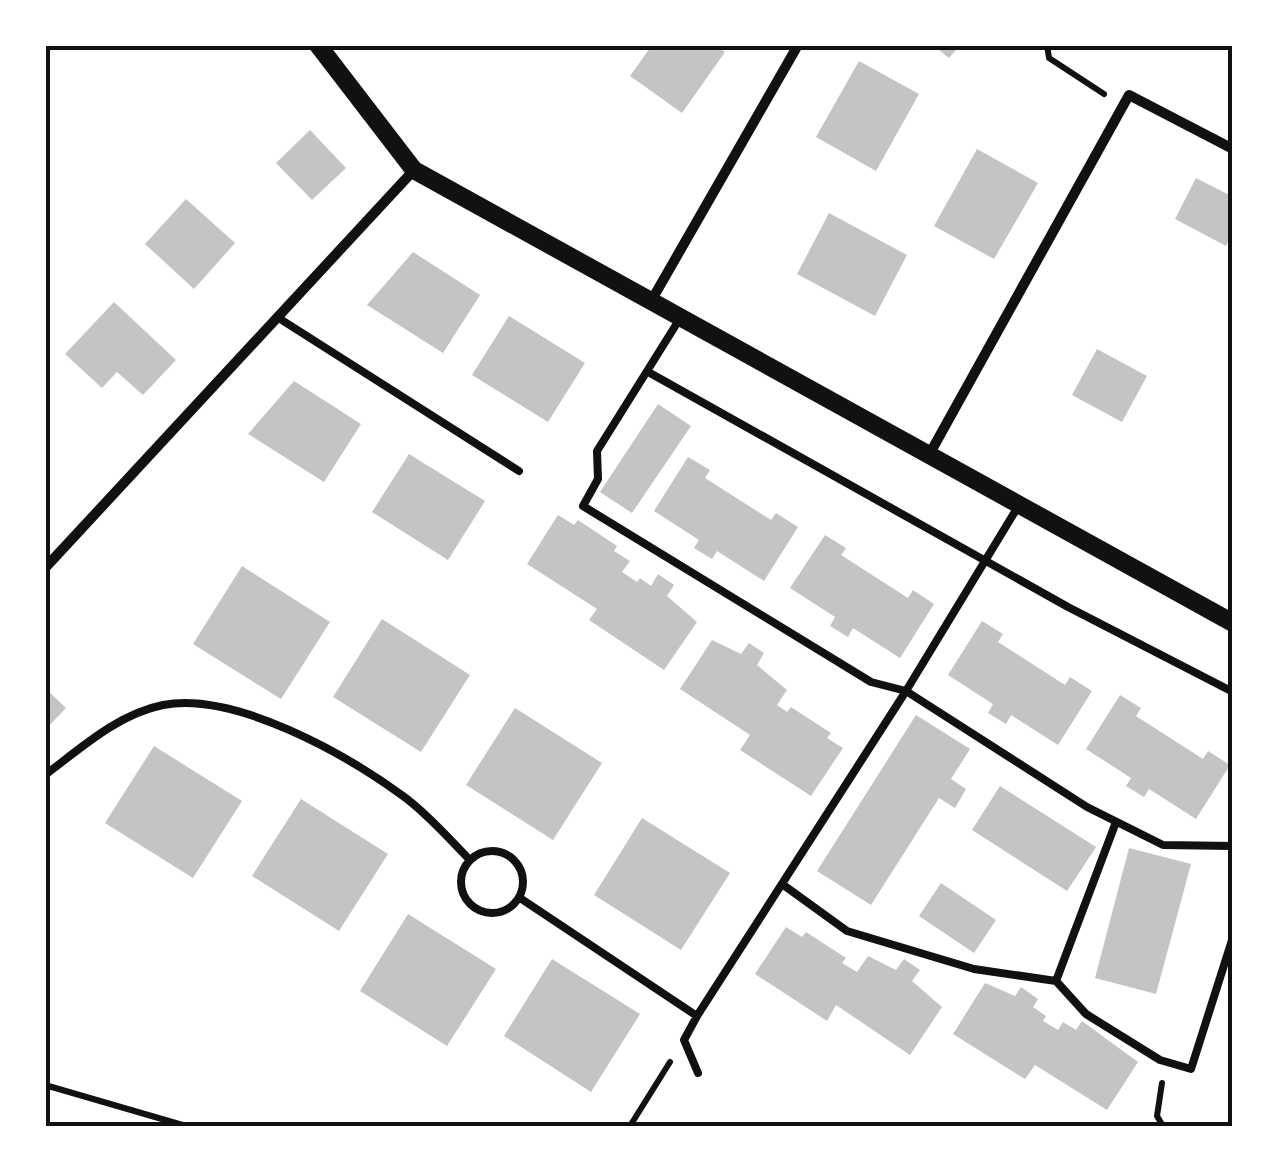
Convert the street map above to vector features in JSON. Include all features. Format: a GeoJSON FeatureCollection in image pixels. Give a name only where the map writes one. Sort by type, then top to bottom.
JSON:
{"type":"FeatureCollection","features":[{"type":"Feature","properties":{"kind":"street"},"geometry":{"type":"LineString","coordinates":[[318,45],[414,170],[650,304],[1233,623]]}},
{"type":"Feature","properties":{"kind":"street"},"geometry":{"type":"LineString","coordinates":[[650,304],[792,47]]}},
{"type":"Feature","properties":{"kind":"street"},"geometry":{"type":"LineString","coordinates":[[928,456],[1128,95],[1233,149]]}},
{"type":"Feature","properties":{"kind":"street"},"geometry":{"type":"LineString","coordinates":[[45,568],[414,170]]}},
{"type":"Feature","properties":{"kind":"lane"},"geometry":{"type":"LineString","coordinates":[[277,317],[520,471]]}},
{"type":"Feature","properties":{"kind":"lane"},"geometry":{"type":"LineString","coordinates":[[679,320],[650,372],[597,451],[598,478],[583,506],[871,682],[906,691],[1116,822],[1163,845],[1233,846]]}},
{"type":"Feature","properties":{"kind":"lane"},"geometry":{"type":"LineString","coordinates":[[650,372],[985,560],[1233,692]]}},
{"type":"Feature","properties":{"kind":"lane"},"geometry":{"type":"LineString","coordinates":[[698,1074],[684,1040],[906,691],[1018,505]]}},
{"type":"Feature","properties":{"kind":"lane"},"geometry":{"type":"LineString","coordinates":[[45,775],[116,722],[165,704],[219,707],[319,743],[406,798],[470,860]]}},
{"type":"Feature","properties":{"kind":"lane"},"geometry":{"type":"LineString","coordinates":[[1056,981],[1116,822]]}},
{"type":"Feature","properties":{"kind":"lane"},"geometry":{"type":"LineString","coordinates":[[485,850],[510,855],[524,876],[520,898],[498,914],[473,909],[459,888],[464,864],[485,850]]}},
{"type":"Feature","properties":{"kind":"lane"},"geometry":{"type":"LineString","coordinates":[[782,884],[847,931],[974,969],[1056,981],[1086,1014],[1166,1062],[1192,1069],[1233,938]]}},
{"type":"Feature","properties":{"kind":"lane"},"geometry":{"type":"LineString","coordinates":[[520,898],[698,1016]]}},
{"type":"Feature","properties":{"kind":"path"},"geometry":{"type":"LineString","coordinates":[[1047,45],[1050,58],[1122,106]]}},
{"type":"Feature","properties":{"kind":"path"},"geometry":{"type":"LineString","coordinates":[[630,1126],[684,1040]]}},
{"type":"Feature","properties":{"kind":"path"},"geometry":{"type":"LineString","coordinates":[[1163,1126],[1157,1116],[1166,1062]]}},
{"type":"Feature","properties":{"kind":"path"},"geometry":{"type":"LineString","coordinates":[[45,1086],[186,1126]]}},
{"type":"Feature","properties":{"kind":"building"},"geometry":{"type":"Polygon","coordinates":[[[652,45],[714,45],[725,52],[682,113],[630,76],[652,45]]]}},
{"type":"Feature","properties":{"kind":"building"},"geometry":{"type":"Polygon","coordinates":[[[933,45],[960,45],[949,58],[933,45]]]}},
{"type":"Feature","properties":{"kind":"building"},"geometry":{"type":"Polygon","coordinates":[[[859,61],[919,94],[876,171],[816,137],[859,61]]]}},
{"type":"Feature","properties":{"kind":"building"},"geometry":{"type":"Polygon","coordinates":[[[310,130],[346,168],[312,200],[276,163],[310,130]]]}},
{"type":"Feature","properties":{"kind":"building"},"geometry":{"type":"Polygon","coordinates":[[[977,149],[1038,183],[994,259],[934,226],[977,149]]]}},
{"type":"Feature","properties":{"kind":"building"},"geometry":{"type":"Polygon","coordinates":[[[1196,178],[1233,197],[1233,233],[1226,246],[1175,219],[1196,178]]]}},
{"type":"Feature","properties":{"kind":"building"},"geometry":{"type":"Polygon","coordinates":[[[186,199],[235,243],[194,289],[145,244],[186,199]]]}},
{"type":"Feature","properties":{"kind":"building"},"geometry":{"type":"Polygon","coordinates":[[[829,213],[907,255],[875,316],[797,274],[829,213]]]}},
{"type":"Feature","properties":{"kind":"building"},"geometry":{"type":"Polygon","coordinates":[[[413,252],[480,295],[443,353],[367,305],[413,252]]]}},
{"type":"Feature","properties":{"kind":"building"},"geometry":{"type":"Polygon","coordinates":[[[114,302],[176,360],[143,395],[117,372],[102,388],[65,354],[114,302]]]}},
{"type":"Feature","properties":{"kind":"building"},"geometry":{"type":"Polygon","coordinates":[[[509,316],[585,363],[548,422],[472,375],[509,316]]]}},
{"type":"Feature","properties":{"kind":"building"},"geometry":{"type":"Polygon","coordinates":[[[1097,349],[1147,376],[1122,422],[1072,395],[1097,349]]]}},
{"type":"Feature","properties":{"kind":"building"},"geometry":{"type":"Polygon","coordinates":[[[294,381],[361,424],[324,482],[248,434],[294,381]]]}},
{"type":"Feature","properties":{"kind":"building"},"geometry":{"type":"Polygon","coordinates":[[[658,404],[691,426],[632,513],[600,492],[658,404]]]}},
{"type":"Feature","properties":{"kind":"building"},"geometry":{"type":"Polygon","coordinates":[[[409,454],[485,501],[448,560],[372,512],[409,454]]]}},
{"type":"Feature","properties":{"kind":"building"},"geometry":{"type":"Polygon","coordinates":[[[688,457],[710,470],[705,478],[771,520],[776,513],[798,527],[764,581],[717,551],[712,559],[694,548],[699,540],[654,511],[688,457]]]}},
{"type":"Feature","properties":{"kind":"building"},"geometry":{"type":"Polygon","coordinates":[[[558,515],[574,525],[578,520],[617,546],[614,551],[630,561],[622,572],[637,582],[640,578],[651,586],[658,574],[674,585],[667,596],[697,622],[664,670],[589,620],[597,609],[527,564],[558,515]]]}},
{"type":"Feature","properties":{"kind":"building"},"geometry":{"type":"Polygon","coordinates":[[[825,535],[846,548],[841,555],[908,598],[913,590],[934,604],[900,658],[853,628],[848,637],[830,626],[835,617],[790,588],[825,535]]]}},
{"type":"Feature","properties":{"kind":"building"},"geometry":{"type":"Polygon","coordinates":[[[242,566],[330,622],[281,699],[193,644],[242,566]]]}},
{"type":"Feature","properties":{"kind":"building"},"geometry":{"type":"Polygon","coordinates":[[[382,619],[470,675],[421,752],[333,697],[382,619]]]}},
{"type":"Feature","properties":{"kind":"building"},"geometry":{"type":"Polygon","coordinates":[[[982,621],[1003,634],[998,642],[1065,685],[1070,677],[1092,691],[1058,745],[1011,715],[1006,724],[988,713],[993,704],[948,675],[982,621]]]}},
{"type":"Feature","properties":{"kind":"building"},"geometry":{"type":"Polygon","coordinates":[[[712,640],[741,654],[749,643],[764,653],[757,665],[787,690],[777,705],[787,712],[791,707],[831,733],[827,738],[843,748],[811,796],[740,750],[750,735],[680,689],[712,640]]]}},
{"type":"Feature","properties":{"kind":"building"},"geometry":{"type":"Polygon","coordinates":[[[45,688],[66,708],[45,730],[45,688]]]}},
{"type":"Feature","properties":{"kind":"building"},"geometry":{"type":"Polygon","coordinates":[[[1120,695],[1141,708],[1136,716],[1203,759],[1208,751],[1230,765],[1196,819],[1149,789],[1144,797],[1126,786],[1131,778],[1086,749],[1120,695]]]}},
{"type":"Feature","properties":{"kind":"building"},"geometry":{"type":"Polygon","coordinates":[[[515,708],[602,763],[553,840],[466,785],[515,708]]]}},
{"type":"Feature","properties":{"kind":"building"},"geometry":{"type":"Polygon","coordinates":[[[916,715],[970,749],[951,779],[966,789],[955,808],[939,798],[871,905],[817,871],[916,715]]]}},
{"type":"Feature","properties":{"kind":"building"},"geometry":{"type":"Polygon","coordinates":[[[154,746],[242,801],[193,878],[105,823],[154,746]]]}},
{"type":"Feature","properties":{"kind":"building"},"geometry":{"type":"Polygon","coordinates":[[[1000,786],[1096,847],[1067,891],[972,830],[1000,786]]]}},
{"type":"Feature","properties":{"kind":"building"},"geometry":{"type":"Polygon","coordinates":[[[301,799],[388,854],[339,931],[252,876],[301,799]]]}},
{"type":"Feature","properties":{"kind":"building"},"geometry":{"type":"Polygon","coordinates":[[[642,818],[730,873],[681,950],[594,895],[642,818]]]}},
{"type":"Feature","properties":{"kind":"building"},"geometry":{"type":"Polygon","coordinates":[[[1129,848],[1191,864],[1156,994],[1095,978],[1129,848]]]}},
{"type":"Feature","properties":{"kind":"building"},"geometry":{"type":"Polygon","coordinates":[[[941,883],[996,920],[974,953],[919,916],[941,883]]]}},
{"type":"Feature","properties":{"kind":"building"},"geometry":{"type":"Polygon","coordinates":[[[408,914],[496,969],[447,1046],[360,991],[408,914]]]}},
{"type":"Feature","properties":{"kind":"building"},"geometry":{"type":"Polygon","coordinates":[[[786,927],[802,937],[806,932],[846,958],[842,963],[857,972],[868,956],[896,970],[904,959],[920,970],[912,981],[942,1007],[910,1055],[836,1005],[827,1021],[755,974],[786,927]]]}},
{"type":"Feature","properties":{"kind":"building"},"geometry":{"type":"Polygon","coordinates":[[[552,959],[640,1014],[591,1092],[504,1036],[552,959]]]}},
{"type":"Feature","properties":{"kind":"building"},"geometry":{"type":"Polygon","coordinates":[[[985,983],[1015,996],[1021,987],[1038,999],[1033,1007],[1046,1016],[1043,1021],[1058,1030],[1063,1022],[1076,1030],[1082,1021],[1138,1062],[1107,1110],[1035,1065],[1025,1079],[953,1034],[985,983]]]}}]}
